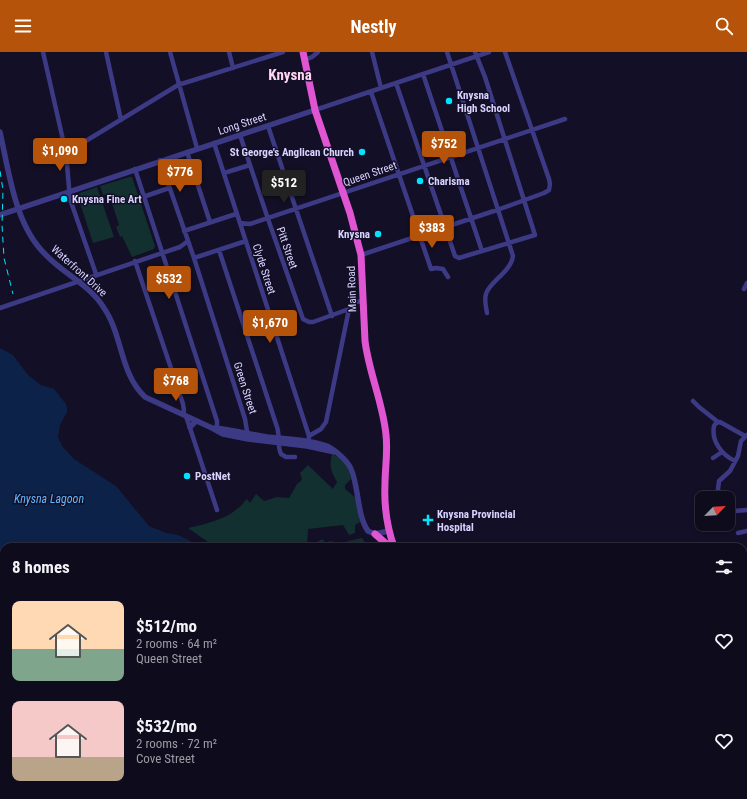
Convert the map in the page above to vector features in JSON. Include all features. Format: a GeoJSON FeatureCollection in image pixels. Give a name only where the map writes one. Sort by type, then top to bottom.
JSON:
{"type":"FeatureCollection","features":[{"type":"Feature","properties":{"kind":"highway","name":"Main Road"},"geometry":{"type":"LineString","coordinates":[[303,52],[315,110],[343,193],[361,255],[366,351],[381,406],[386,436],[384,496],[389,531],[393,543]]}},
{"type":"Feature","properties":{"kind":"highway"},"geometry":{"type":"LineString","coordinates":[[376,534],[386,543]]}},
{"type":"Feature","properties":{"kind":"street"},"geometry":{"type":"LineString","coordinates":[[43,52],[66,153],[70,199],[96,274]]}},
{"type":"Feature","properties":{"kind":"street"},"geometry":{"type":"LineString","coordinates":[[106,52],[121,120]]}},
{"type":"Feature","properties":{"kind":"street"},"geometry":{"type":"LineString","coordinates":[[170,52],[178,85],[197,148]]}},
{"type":"Feature","properties":{"kind":"street"},"geometry":{"type":"LineString","coordinates":[[229,52],[233,68]]}},
{"type":"Feature","properties":{"kind":"street"},"geometry":{"type":"LineString","coordinates":[[66,153],[178,85],[283,52]]}},
{"type":"Feature","properties":{"kind":"street"},"geometry":{"type":"LineString","coordinates":[[305,60],[318,52]]}},
{"type":"Feature","properties":{"kind":"street"},"geometry":{"type":"LineString","coordinates":[[372,52],[381,88]]}},
{"type":"Feature","properties":{"kind":"street"},"geometry":{"type":"LineString","coordinates":[[446,52],[479,148],[497,210],[513,256],[512,262],[487,291],[485,301],[487,313]]}},
{"type":"Feature","properties":{"kind":"street","name":"Long Street"},"geometry":{"type":"LineString","coordinates":[[0,214],[160,160],[371,92],[476,54],[489,52]]}},
{"type":"Feature","properties":{"kind":"street"},"geometry":{"type":"LineString","coordinates":[[361,255],[523,201],[544,193],[550,188],[549,179],[505,52]]}},
{"type":"Feature","properties":{"kind":"street"},"geometry":{"type":"LineString","coordinates":[[396,83],[455,256],[459,258],[535,234],[523,201],[485,77],[476,54]]}},
{"type":"Feature","properties":{"kind":"street"},"geometry":{"type":"LineString","coordinates":[[423,74],[482,251]]}},
{"type":"Feature","properties":{"kind":"street"},"geometry":{"type":"LineString","coordinates":[[371,92],[430,269],[442,269],[448,277]]}},
{"type":"Feature","properties":{"kind":"street","name":"Queen Street"},"geometry":{"type":"LineString","coordinates":[[240,223],[250,224],[268,219],[565,119]]}},
{"type":"Feature","properties":{"kind":"street"},"geometry":{"type":"LineString","coordinates":[[268,126],[332,316]]}},
{"type":"Feature","properties":{"kind":"street","name":"Waterfront Drive"},"geometry":{"type":"LineString","coordinates":[[0,132],[18,208],[25,227],[33,242],[46,256],[78,281],[104,308],[110,318],[130,377],[134,385],[145,398],[216,429],[248,436],[279,440],[309,441],[326,446],[344,459],[350,467],[354,476],[366,528],[368,531],[376,534]]}},
{"type":"Feature","properties":{"kind":"street","name":"Pitt Street"},"geometry":{"type":"LineString","coordinates":[[240,134],[303,319],[313,322],[350,309],[355,302],[364,301]]}},
{"type":"Feature","properties":{"kind":"street","name":"Clyde Street"},"geometry":{"type":"LineString","coordinates":[[214,143],[309,441]]}},
{"type":"Feature","properties":{"kind":"street"},"geometry":{"type":"LineString","coordinates":[[187,152],[210,222]]}},
{"type":"Feature","properties":{"kind":"street","name":"Green Street"},"geometry":{"type":"LineString","coordinates":[[160,160],[194,258],[246,419],[248,436]]}},
{"type":"Feature","properties":{"kind":"street"},"geometry":{"type":"LineString","coordinates":[[224,173],[250,165]]}},
{"type":"Feature","properties":{"kind":"street"},"geometry":{"type":"LineString","coordinates":[[135,169],[161,252],[218,421],[216,429]]}},
{"type":"Feature","properties":{"kind":"street"},"geometry":{"type":"LineString","coordinates":[[143,197],[170,188]]}},
{"type":"Feature","properties":{"kind":"street"},"geometry":{"type":"LineString","coordinates":[[184,231],[236,214]]}},
{"type":"Feature","properties":{"kind":"street"},"geometry":{"type":"LineString","coordinates":[[243,232],[250,224]]}},
{"type":"Feature","properties":{"kind":"street"},"geometry":{"type":"LineString","coordinates":[[0,308],[96,274],[180,247],[188,241]]}},
{"type":"Feature","properties":{"kind":"street"},"geometry":{"type":"LineString","coordinates":[[194,258],[246,242]]}},
{"type":"Feature","properties":{"kind":"street"},"geometry":{"type":"LineString","coordinates":[[180,247],[191,249]]}},
{"type":"Feature","properties":{"kind":"street"},"geometry":{"type":"LineString","coordinates":[[219,250],[277,427],[279,440],[278,450],[280,454],[286,457],[295,457]]}},
{"type":"Feature","properties":{"kind":"street"},"geometry":{"type":"LineString","coordinates":[[135,261],[217,510]]}},
{"type":"Feature","properties":{"kind":"street"},"geometry":{"type":"LineString","coordinates":[[744,289],[747,283]]}},
{"type":"Feature","properties":{"kind":"street"},"geometry":{"type":"LineString","coordinates":[[309,441],[326,422],[350,309]]}},
{"type":"Feature","properties":{"kind":"street"},"geometry":{"type":"LineString","coordinates":[[693,401],[718,422],[723,423],[746,436],[741,441],[738,456],[730,470],[719,481],[718,491]]}},
{"type":"Feature","properties":{"kind":"street"},"geometry":{"type":"LineString","coordinates":[[190,427],[196,421]]}},
{"type":"Feature","properties":{"kind":"street"},"geometry":{"type":"LineString","coordinates":[[718,422],[714,426],[713,432],[716,442],[722,452],[728,458],[735,461]]}},
{"type":"Feature","properties":{"kind":"street"},"geometry":{"type":"LineString","coordinates":[[713,458],[722,452]]}},
{"type":"Feature","properties":{"kind":"street"},"geometry":{"type":"LineString","coordinates":[[735,511],[747,510]]}},
{"type":"Feature","properties":{"kind":"street"},"geometry":{"type":"LineString","coordinates":[[376,534],[389,531]]}},
{"type":"Feature","properties":{"kind":"street"},"geometry":{"type":"LineString","coordinates":[[738,533],[747,531]]}},
{"type":"Feature","properties":{"kind":"green space"},"geometry":{"type":"Polygon","coordinates":[[[132,177],[155,246],[154,249],[132,257],[116,227],[119,225],[109,194],[103,195],[100,186],[132,177]]]}},
{"type":"Feature","properties":{"kind":"green space"},"geometry":{"type":"Polygon","coordinates":[[[97,187],[114,237],[93,243],[77,194],[97,187]]]}},
{"type":"Feature","properties":{"kind":"green space"},"geometry":{"type":"Polygon","coordinates":[[[332,454],[343,461],[350,475],[351,479],[345,485],[345,489],[356,498],[360,522],[355,525],[355,533],[349,535],[343,525],[308,529],[307,543],[209,543],[188,528],[227,516],[247,499],[250,503],[256,494],[264,501],[277,497],[289,498],[297,484],[302,480],[300,473],[308,465],[333,489],[337,482],[331,469],[332,454]]]}},
{"type":"Feature","properties":{"kind":"green space"},"geometry":{"type":"Polygon","coordinates":[[[362,538],[365,543],[345,543],[362,538]]]}},
{"type":"Feature","properties":{"kind":"green space"},"geometry":{"type":"Polygon","coordinates":[[[322,539],[326,543],[318,543],[317,542],[322,539]]]}},
{"type":"Feature","properties":{"kind":"green space"},"geometry":{"type":"Polygon","coordinates":[[[330,541],[339,543],[326,543],[330,541]]]}},
{"type":"Feature","properties":{"kind":"water","name":"Knysna Lagoon"},"geometry":{"type":"Polygon","coordinates":[[[0,348],[13,355],[28,375],[41,385],[54,389],[66,404],[67,412],[60,425],[58,437],[62,446],[74,459],[116,486],[149,526],[166,533],[178,535],[193,543],[0,543],[0,348]]]}},
{"type":"Feature","properties":{"kind":"railway"},"geometry":{"type":"LineString","coordinates":[[0,171],[3,190],[2,225],[4,258],[13,294]]}},
{"type":"Feature","properties":{"kind":"place","name":"Knysna High School"},"geometry":{"type":"Point","coordinates":[449,101]}},
{"type":"Feature","properties":{"kind":"place","name":"St George's Anglican Church"},"geometry":{"type":"Point","coordinates":[362,152]}},
{"type":"Feature","properties":{"kind":"place","name":"Charisma"},"geometry":{"type":"Point","coordinates":[420,181]}},
{"type":"Feature","properties":{"kind":"place","name":"Knysna Fine Art"},"geometry":{"type":"Point","coordinates":[64,199]}},
{"type":"Feature","properties":{"kind":"place","name":"Knysna"},"geometry":{"type":"Point","coordinates":[378,234]}},
{"type":"Feature","properties":{"kind":"place","name":"PostNet"},"geometry":{"type":"Point","coordinates":[187,476]}},
{"type":"Feature","properties":{"kind":"place","name":"Knysna Provincial Hospital"},"geometry":{"type":"Point","coordinates":[428,520]}},
{"type":"Feature","properties":{"kind":"district","name":"Knysna"},"geometry":{"type":"Point","coordinates":[290,75]}}]}
